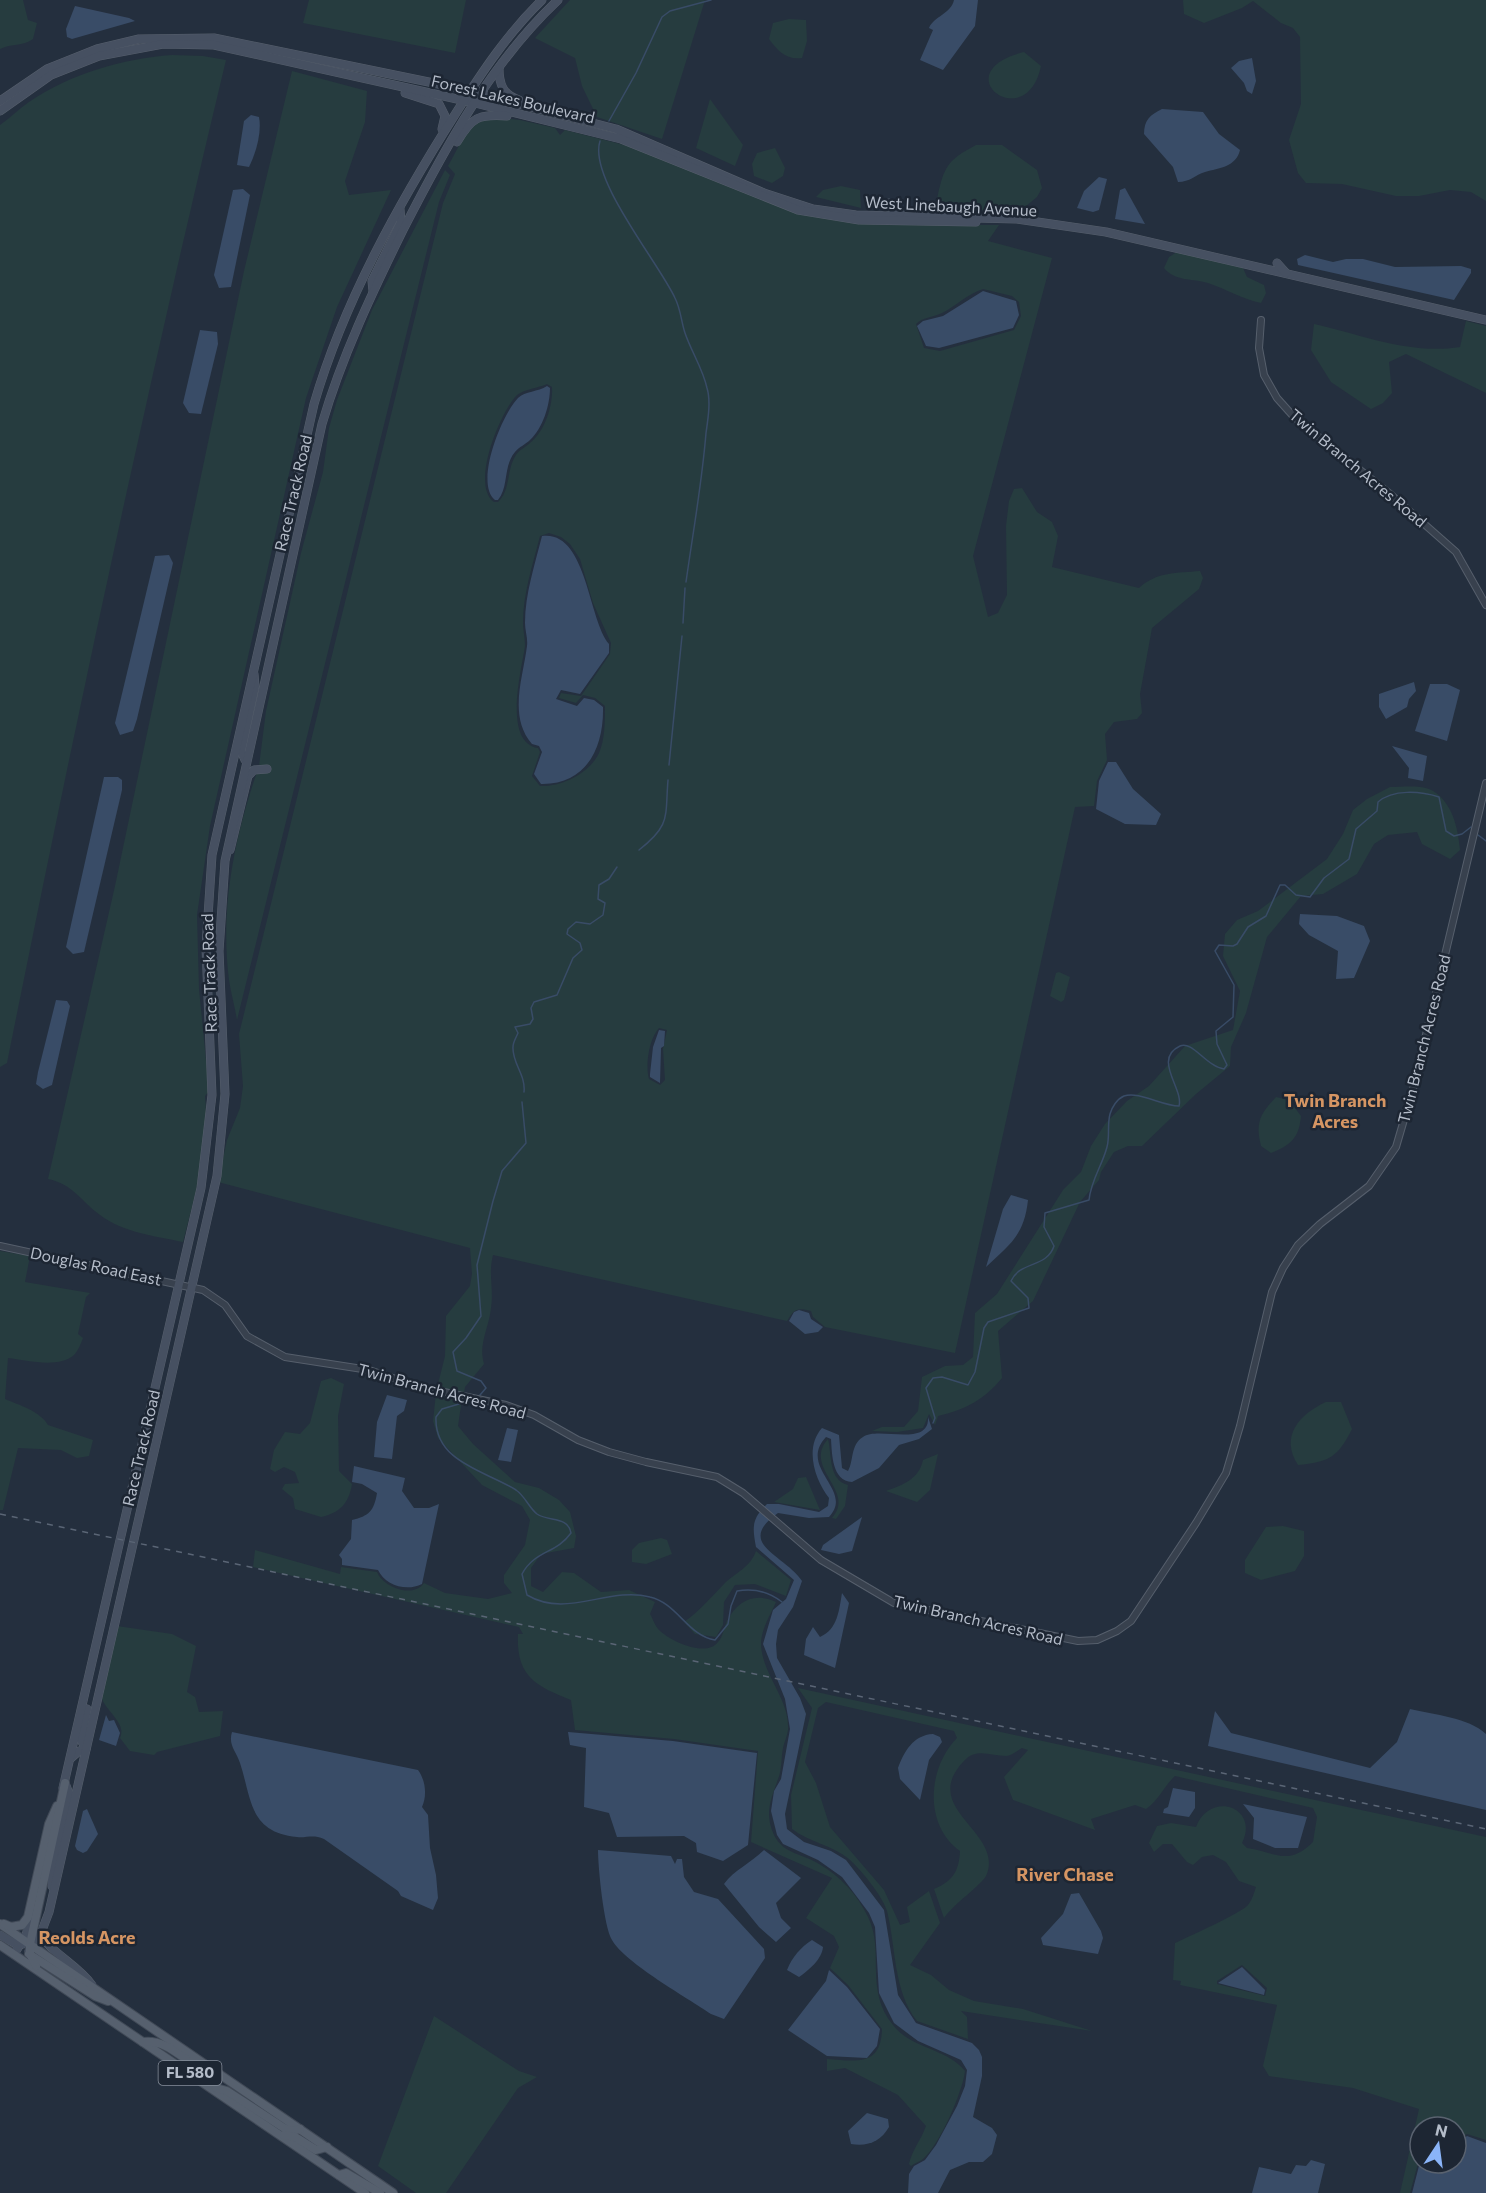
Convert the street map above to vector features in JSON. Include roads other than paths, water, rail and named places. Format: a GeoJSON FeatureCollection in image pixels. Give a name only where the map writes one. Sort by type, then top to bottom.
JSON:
{"type":"FeatureCollection","features":[{"type":"Feature","properties":{"kind":"main road","name":"Race Track Road"},"geometry":{"type":"LineString","coordinates":[[28,1948],[28,1930],[57,1806],[65,1783],[201,1188],[210,1117],[212,1079],[206,947],[212,855],[253,666],[319,387],[358,291],[437,142],[510,35],[543,0]]}},
{"type":"Feature","properties":{"kind":"main road","name":"Race Track Road"},"geometry":{"type":"LineString","coordinates":[[28,1948],[41,1933],[52,1897],[215,1185],[223,1126],[225,1052],[219,951],[225,859],[245,760],[322,424],[342,363],[373,292],[412,214],[477,99],[499,67],[558,0]]}},
{"type":"Feature","properties":{"kind":"main road","name":"Forest Lakes Boulevard"},"geometry":{"type":"LineString","coordinates":[[0,101],[30,79],[76,56],[140,39],[179,36],[232,41],[469,92],[477,99],[518,115],[553,123],[562,129],[645,147],[758,196],[797,210],[843,219],[1025,221]]}},
{"type":"Feature","properties":{"kind":"main road","name":"Forest Lakes Boulevard"},"geometry":{"type":"LineString","coordinates":[[0,111],[51,75],[99,56],[141,46],[187,43],[214,45],[464,101],[477,99],[560,114],[622,131]]}},
{"type":"Feature","properties":{"kind":"main road"},"geometry":{"type":"LineString","coordinates":[[306,65],[315,70],[436,102],[445,116],[437,142]]}},
{"type":"Feature","properties":{"kind":"main road"},"geometry":{"type":"LineString","coordinates":[[499,67],[500,84],[509,96],[560,114]]}},
{"type":"Feature","properties":{"kind":"main road"},"geometry":{"type":"LineString","coordinates":[[570,106],[572,113],[580,119]]}},
{"type":"Feature","properties":{"kind":"main road"},"geometry":{"type":"LineString","coordinates":[[412,214],[423,202],[471,122],[487,114],[518,115]]}},
{"type":"Feature","properties":{"kind":"main road"},"geometry":{"type":"LineString","coordinates":[[562,129],[572,123],[622,131]]}},
{"type":"Feature","properties":{"kind":"main road","name":"West Linebaugh Avenue"},"geometry":{"type":"LineString","coordinates":[[622,131],[789,202],[841,213],[883,218],[947,217],[1025,221],[1106,232],[1486,321]]}},
{"type":"Feature","properties":{"kind":"main road"},"geometry":{"type":"LineString","coordinates":[[889,203],[896,212],[938,217]]}},
{"type":"Feature","properties":{"kind":"main road"},"geometry":{"type":"LineString","coordinates":[[373,292],[372,281],[401,222],[400,208]]}},
{"type":"Feature","properties":{"kind":"main road"},"geometry":{"type":"LineString","coordinates":[[883,218],[937,219],[947,217]]}},
{"type":"Feature","properties":{"kind":"main road"},"geometry":{"type":"LineString","coordinates":[[402,233],[410,226],[414,227]]}},
{"type":"Feature","properties":{"kind":"main road"},"geometry":{"type":"LineString","coordinates":[[1278,262],[1287,273]]}},
{"type":"Feature","properties":{"kind":"main road"},"geometry":{"type":"LineString","coordinates":[[245,760],[241,751],[255,686],[253,666]]}},
{"type":"Feature","properties":{"kind":"main road"},"geometry":{"type":"LineString","coordinates":[[225,859],[234,838],[248,776],[254,770],[267,769]]}},
{"type":"Feature","properties":{"kind":"main road"},"geometry":{"type":"LineString","coordinates":[[94,1655],[109,1650]]}},
{"type":"Feature","properties":{"kind":"main road"},"geometry":{"type":"LineString","coordinates":[[70,1760],[86,1749],[81,1740],[93,1680],[91,1667]]}},
{"type":"Feature","properties":{"kind":"main road"},"geometry":{"type":"LineString","coordinates":[[65,1783],[73,1780],[81,1770]]}},
{"type":"Feature","properties":{"kind":"main road"},"geometry":{"type":"LineString","coordinates":[[52,1897],[52,1875],[70,1796],[65,1783]]}},
{"type":"Feature","properties":{"kind":"main road"},"geometry":{"type":"LineString","coordinates":[[28,1948],[65,1783]]}},
{"type":"Feature","properties":{"kind":"main road"},"geometry":{"type":"LineString","coordinates":[[0,1923],[22,1925],[28,1917],[49,1824],[57,1806]]}},
{"type":"Feature","properties":{"kind":"main road","name":"FL 580"},"geometry":{"type":"LineString","coordinates":[[0,1923],[28,1948],[92,1985],[393,2193]]}},
{"type":"Feature","properties":{"kind":"main road"},"geometry":{"type":"LineString","coordinates":[[41,1933],[47,1946],[81,1970],[92,1985]]}},
{"type":"Feature","properties":{"kind":"main road"},"geometry":{"type":"LineString","coordinates":[[0,1935],[28,1948],[95,1996],[120,2005]]}},
{"type":"Feature","properties":{"kind":"main road","name":"FL 580"},"geometry":{"type":"LineString","coordinates":[[0,1945],[14,1954],[28,1948]]}},
{"type":"Feature","properties":{"kind":"main road","name":"FL 580"},"geometry":{"type":"LineString","coordinates":[[28,1948],[38,1970],[365,2193]]}},
{"type":"Feature","properties":{"kind":"main road"},"geometry":{"type":"LineString","coordinates":[[143,2042],[158,2041],[208,2073],[220,2074]]}},
{"type":"Feature","properties":{"kind":"main road"},"geometry":{"type":"LineString","coordinates":[[207,2085],[227,2091],[284,2128],[291,2131],[300,2129]]}},
{"type":"Feature","properties":{"kind":"main road"},"geometry":{"type":"LineString","coordinates":[[280,2135],[295,2137],[316,2150],[327,2147]]}},
{"type":"Feature","properties":{"kind":"main road"},"geometry":{"type":"LineString","coordinates":[[339,2175],[346,2173],[354,2176],[380,2193]]}},
{"type":"Feature","properties":{"kind":"street","name":"Twin Branch Acres Road"},"geometry":{"type":"LineString","coordinates":[[1261,320],[1259,348],[1262,366],[1277,398],[1294,417],[1397,500],[1456,552],[1486,605]]}},
{"type":"Feature","properties":{"kind":"street","name":"Twin Branch Acres Road"},"geometry":{"type":"LineString","coordinates":[[193,1287],[215,1296],[225,1305],[247,1336],[276,1354],[306,1362],[369,1370],[420,1387],[516,1408],[542,1419],[578,1440],[609,1452],[717,1477],[736,1488],[821,1560],[894,1603],[1078,1641],[1097,1640],[1117,1631],[1131,1621],[1226,1473],[1240,1426],[1272,1292],[1283,1268],[1298,1245],[1320,1224],[1369,1186],[1396,1147],[1413,1089],[1486,783]]}},
{"type":"Feature","properties":{"kind":"street","name":"Douglas Road East"},"geometry":{"type":"LineString","coordinates":[[0,1246],[193,1287]]}},
{"type":"Feature","properties":{"kind":"water"},"geometry":{"type":"Polygon","coordinates":[[[954,0],[978,0],[975,26],[943,70],[920,60],[933,30],[929,28],[931,24],[950,9],[954,0]]]}},
{"type":"Feature","properties":{"kind":"water"},"geometry":{"type":"Polygon","coordinates":[[[75,6],[135,21],[72,39],[67,37],[66,29],[75,6]]]}},
{"type":"Feature","properties":{"kind":"water"},"geometry":{"type":"Polygon","coordinates":[[[1252,58],[1256,81],[1252,94],[1247,91],[1244,83],[1231,68],[1239,61],[1252,58]]]}},
{"type":"Feature","properties":{"kind":"water"},"geometry":{"type":"Polygon","coordinates":[[[1162,109],[1203,112],[1219,134],[1240,150],[1238,156],[1226,166],[1178,182],[1173,167],[1144,134],[1148,118],[1162,109]]]}},
{"type":"Feature","properties":{"kind":"water"},"geometry":{"type":"Polygon","coordinates":[[[251,115],[259,117],[260,129],[249,167],[237,165],[244,121],[251,115]]]}},
{"type":"Feature","properties":{"kind":"water"},"geometry":{"type":"Polygon","coordinates":[[[1099,177],[1107,179],[1099,210],[1093,212],[1077,208],[1084,191],[1099,177]]]}},
{"type":"Feature","properties":{"kind":"water"},"geometry":{"type":"Polygon","coordinates":[[[1125,188],[1145,224],[1115,219],[1120,190],[1125,188]]]}},
{"type":"Feature","properties":{"kind":"water"},"geometry":{"type":"Polygon","coordinates":[[[243,189],[250,195],[231,287],[219,288],[214,275],[233,190],[243,189]]]}},
{"type":"Feature","properties":{"kind":"water"},"geometry":{"type":"Polygon","coordinates":[[[1305,255],[1333,262],[1363,259],[1395,267],[1461,266],[1471,269],[1471,273],[1454,300],[1298,265],[1297,259],[1305,255]]]}},
{"type":"Feature","properties":{"kind":"water"},"geometry":{"type":"Polygon","coordinates":[[[983,291],[1016,301],[1019,315],[1013,328],[939,348],[926,346],[917,326],[923,321],[943,316],[983,291]]]}},
{"type":"Feature","properties":{"kind":"water"},"geometry":{"type":"Polygon","coordinates":[[[200,330],[217,332],[218,344],[201,414],[189,413],[183,403],[200,330]]]}},
{"type":"Feature","properties":{"kind":"water"},"geometry":{"type":"Polygon","coordinates":[[[547,386],[550,388],[550,395],[542,423],[535,435],[511,458],[504,489],[498,500],[495,500],[489,491],[487,479],[498,433],[518,398],[547,386]]]}},
{"type":"Feature","properties":{"kind":"water"},"geometry":{"type":"Polygon","coordinates":[[[542,536],[557,538],[568,547],[577,561],[602,632],[609,644],[609,653],[580,694],[561,690],[556,699],[577,706],[584,698],[594,700],[603,707],[596,750],[581,771],[570,778],[557,783],[541,784],[534,774],[542,752],[539,746],[532,744],[525,733],[519,709],[519,696],[527,646],[525,623],[527,601],[542,536]]]}},
{"type":"Feature","properties":{"kind":"water"},"geometry":{"type":"Polygon","coordinates":[[[169,555],[173,563],[137,719],[133,731],[120,735],[115,723],[155,556],[169,555]]]}},
{"type":"Feature","properties":{"kind":"water"},"geometry":{"type":"Polygon","coordinates":[[[1414,682],[1416,691],[1409,699],[1407,707],[1386,719],[1379,707],[1379,694],[1414,682]]]}},
{"type":"Feature","properties":{"kind":"water"},"geometry":{"type":"Polygon","coordinates":[[[1430,684],[1447,684],[1460,690],[1447,741],[1415,731],[1430,684]]]}},
{"type":"Feature","properties":{"kind":"water"},"geometry":{"type":"Polygon","coordinates":[[[1392,746],[1427,756],[1423,781],[1408,778],[1409,768],[1392,746]]]}},
{"type":"Feature","properties":{"kind":"water"},"geometry":{"type":"Polygon","coordinates":[[[1108,762],[1116,762],[1133,789],[1161,814],[1156,825],[1125,824],[1096,809],[1099,781],[1108,762]]]}},
{"type":"Feature","properties":{"kind":"water"},"geometry":{"type":"Polygon","coordinates":[[[104,777],[118,777],[122,780],[122,790],[84,952],[73,954],[66,947],[104,777]]]}},
{"type":"Feature","properties":{"kind":"water"},"geometry":{"type":"Polygon","coordinates":[[[1300,914],[1337,916],[1364,926],[1370,941],[1354,978],[1336,979],[1338,951],[1309,935],[1299,924],[1300,914]]]}},
{"type":"Feature","properties":{"kind":"water"},"geometry":{"type":"Polygon","coordinates":[[[56,1000],[67,1001],[70,1006],[52,1085],[43,1089],[36,1084],[56,1000]]]}},
{"type":"Feature","properties":{"kind":"water"},"geometry":{"type":"Polygon","coordinates":[[[659,1030],[665,1031],[664,1046],[661,1048],[660,1083],[650,1077],[653,1047],[659,1030]]]}},
{"type":"Feature","properties":{"kind":"water"},"geometry":{"type":"Polygon","coordinates":[[[1011,1195],[1028,1200],[1023,1222],[1014,1238],[986,1267],[1003,1209],[1011,1195]]]}},
{"type":"Feature","properties":{"kind":"water"},"geometry":{"type":"Polygon","coordinates":[[[799,1310],[809,1313],[811,1319],[823,1327],[818,1332],[805,1334],[789,1321],[794,1312],[799,1310]]]}},
{"type":"Feature","properties":{"kind":"water"},"geometry":{"type":"Polygon","coordinates":[[[387,1395],[407,1400],[404,1411],[397,1416],[392,1459],[374,1457],[377,1422],[387,1395]]]}},
{"type":"Feature","properties":{"kind":"water"},"geometry":{"type":"Polygon","coordinates":[[[928,1417],[932,1429],[919,1439],[899,1445],[879,1468],[852,1482],[840,1477],[837,1472],[834,1466],[831,1439],[826,1437],[819,1448],[818,1459],[835,1497],[835,1507],[829,1517],[809,1518],[778,1513],[766,1524],[761,1533],[762,1541],[767,1549],[802,1581],[793,1607],[778,1630],[776,1644],[777,1658],[800,1698],[806,1714],[785,1814],[787,1829],[804,1842],[831,1851],[846,1860],[884,1910],[898,1995],[916,2023],[972,2043],[982,2057],[982,2076],[973,2117],[992,2128],[997,2135],[992,2154],[983,2162],[969,2162],[950,2170],[938,2193],[908,2193],[909,2174],[914,2166],[925,2160],[936,2145],[957,2106],[965,2086],[967,2070],[961,2060],[918,2041],[894,2023],[879,1993],[875,1927],[869,1913],[842,1877],[818,1860],[783,1844],[777,1835],[771,1811],[774,1791],[781,1779],[790,1729],[785,1699],[763,1644],[773,1610],[786,1599],[794,1580],[756,1547],[754,1523],[767,1504],[779,1504],[819,1512],[828,1506],[829,1498],[819,1482],[813,1464],[814,1445],[822,1428],[839,1435],[842,1468],[848,1471],[856,1444],[863,1437],[870,1434],[921,1432],[926,1426],[928,1417]]]}},
{"type":"Feature","properties":{"kind":"water"},"geometry":{"type":"Polygon","coordinates":[[[507,1428],[518,1430],[511,1462],[498,1460],[507,1428]]]}},
{"type":"Feature","properties":{"kind":"water"},"geometry":{"type":"Polygon","coordinates":[[[354,1466],[405,1478],[402,1491],[414,1508],[429,1508],[439,1504],[422,1584],[409,1587],[397,1586],[386,1580],[378,1570],[342,1565],[339,1555],[351,1539],[352,1520],[370,1512],[377,1493],[362,1484],[352,1482],[354,1466]]]}},
{"type":"Feature","properties":{"kind":"water"},"geometry":{"type":"Polygon","coordinates":[[[862,1517],[852,1551],[839,1554],[821,1550],[823,1545],[862,1517]]]}},
{"type":"Feature","properties":{"kind":"water"},"geometry":{"type":"Polygon","coordinates":[[[842,1593],[849,1603],[835,1668],[804,1655],[806,1639],[813,1627],[820,1637],[831,1629],[842,1593]]]}},
{"type":"Feature","properties":{"kind":"water"},"geometry":{"type":"Polygon","coordinates":[[[1410,1709],[1460,1720],[1479,1728],[1486,1734],[1486,1810],[1208,1746],[1215,1711],[1231,1733],[1370,1768],[1397,1742],[1410,1709]]]}},
{"type":"Feature","properties":{"kind":"water"},"geometry":{"type":"Polygon","coordinates":[[[106,1715],[109,1721],[114,1720],[120,1733],[116,1746],[99,1740],[106,1715]]]}},
{"type":"Feature","properties":{"kind":"water"},"geometry":{"type":"Polygon","coordinates":[[[232,1732],[418,1770],[424,1784],[422,1807],[428,1815],[430,1848],[436,1875],[438,1898],[433,1910],[401,1896],[398,1891],[324,1839],[297,1837],[270,1829],[255,1812],[232,1744],[232,1732]]]}},
{"type":"Feature","properties":{"kind":"water"},"geometry":{"type":"Polygon","coordinates":[[[568,1732],[673,1741],[757,1753],[748,1845],[723,1861],[697,1852],[696,1843],[684,1836],[617,1837],[609,1813],[584,1807],[586,1748],[570,1745],[568,1732]]]}},
{"type":"Feature","properties":{"kind":"water"},"geometry":{"type":"Polygon","coordinates":[[[933,1734],[940,1737],[942,1742],[929,1760],[920,1800],[900,1779],[898,1768],[910,1745],[920,1737],[933,1734]]]}},
{"type":"Feature","properties":{"kind":"water"},"geometry":{"type":"Polygon","coordinates":[[[1173,1788],[1195,1792],[1195,1808],[1189,1817],[1163,1813],[1168,1807],[1173,1788]]]}},
{"type":"Feature","properties":{"kind":"water"},"geometry":{"type":"Polygon","coordinates":[[[1243,1804],[1307,1817],[1298,1848],[1275,1848],[1253,1839],[1254,1818],[1243,1804]]]}},
{"type":"Feature","properties":{"kind":"water"},"geometry":{"type":"Polygon","coordinates":[[[87,1809],[98,1834],[87,1851],[83,1853],[75,1846],[83,1811],[87,1809]]]}},
{"type":"Feature","properties":{"kind":"water"},"geometry":{"type":"Polygon","coordinates":[[[598,1850],[671,1856],[675,1864],[677,1859],[682,1859],[684,1877],[694,1892],[718,1899],[764,1949],[765,1958],[724,2019],[711,2014],[658,1980],[630,1959],[612,1940],[604,1911],[598,1850]]]}},
{"type":"Feature","properties":{"kind":"water"},"geometry":{"type":"Polygon","coordinates":[[[764,1850],[801,1878],[776,1903],[781,1918],[791,1928],[776,1942],[759,1927],[724,1884],[764,1850]]]}},
{"type":"Feature","properties":{"kind":"water"},"geometry":{"type":"Polygon","coordinates":[[[1079,1893],[1101,1931],[1103,1938],[1098,1954],[1043,1945],[1041,1938],[1063,1914],[1071,1894],[1079,1893]]]}},
{"type":"Feature","properties":{"kind":"water"},"geometry":{"type":"Polygon","coordinates":[[[812,1940],[823,1947],[822,1951],[814,1964],[799,1977],[787,1970],[797,1953],[812,1940]]]}},
{"type":"Feature","properties":{"kind":"water"},"geometry":{"type":"Polygon","coordinates":[[[1242,1967],[1265,1990],[1264,1995],[1218,1983],[1242,1967]]]}},
{"type":"Feature","properties":{"kind":"water"},"geometry":{"type":"Polygon","coordinates":[[[829,1970],[847,1987],[880,2029],[877,2046],[867,2058],[827,2056],[788,2030],[826,1981],[829,1970]]]}},
{"type":"Feature","properties":{"kind":"water"},"geometry":{"type":"Polygon","coordinates":[[[867,2113],[888,2119],[889,2127],[873,2142],[863,2145],[851,2144],[848,2131],[867,2113]]]}},
{"type":"Feature","properties":{"kind":"water"},"geometry":{"type":"Polygon","coordinates":[[[1468,2136],[1486,2143],[1486,2193],[1412,2193],[1417,2175],[1468,2175],[1468,2136]]]}},
{"type":"Feature","properties":{"kind":"water"},"geometry":{"type":"Polygon","coordinates":[[[1311,2160],[1325,2164],[1318,2193],[1252,2193],[1259,2167],[1291,2174],[1296,2165],[1306,2166],[1311,2160]]]}},
{"type":"Feature","properties":{"kind":"waterway"},"geometry":{"type":"LineString","coordinates":[[609,121],[636,73],[662,17],[670,11],[711,0]]}},
{"type":"Feature","properties":{"kind":"waterway"},"geometry":{"type":"LineString","coordinates":[[600,141],[599,157],[604,176],[614,198],[675,298],[685,333],[703,374],[708,393],[709,410],[686,582]]}},
{"type":"Feature","properties":{"kind":"waterway"},"geometry":{"type":"LineString","coordinates":[[683,623],[685,588]]}},
{"type":"Feature","properties":{"kind":"waterway"},"geometry":{"type":"LineString","coordinates":[[669,765],[682,636]]}},
{"type":"Feature","properties":{"kind":"waterway"},"geometry":{"type":"LineString","coordinates":[[639,850],[657,834],[661,827],[666,812],[668,780]]}},
{"type":"Feature","properties":{"kind":"waterway"},"geometry":{"type":"LineString","coordinates":[[933,1423],[935,1418],[926,1388],[933,1378],[942,1377],[968,1385],[975,1372],[984,1328],[988,1322],[1029,1308],[1028,1298],[1011,1281],[1021,1270],[1046,1258],[1051,1253],[1054,1246],[1044,1227],[1045,1213],[1089,1200],[1107,1147],[1110,1114],[1117,1101],[1124,1096],[1137,1095],[1179,1106],[1169,1058],[1172,1052],[1180,1046],[1190,1047],[1218,1067],[1224,1069],[1227,1065],[1217,1044],[1216,1031],[1233,1017],[1234,985],[1215,951],[1219,945],[1237,944],[1248,927],[1266,916],[1280,885],[1285,885],[1296,895],[1310,897],[1324,878],[1349,859],[1356,829],[1377,811],[1378,802],[1384,798],[1407,792],[1439,797],[1446,831],[1454,836],[1462,834],[1471,827]]}},
{"type":"Feature","properties":{"kind":"waterway"},"geometry":{"type":"LineString","coordinates":[[1478,835],[1486,841]]}},
{"type":"Feature","properties":{"kind":"waterway"},"geometry":{"type":"LineString","coordinates":[[524,1092],[523,1080],[513,1053],[518,1033],[515,1027],[530,1024],[533,1019],[531,1008],[534,1002],[557,995],[573,958],[582,950],[580,943],[567,934],[568,929],[576,922],[590,924],[603,915],[605,903],[598,899],[599,885],[609,879],[617,867]]}},
{"type":"Feature","properties":{"kind":"waterway"},"geometry":{"type":"LineString","coordinates":[[480,1395],[486,1388],[481,1381],[457,1371],[453,1352],[481,1316],[477,1265],[502,1171],[526,1143],[522,1102]]}},
{"type":"Feature","properties":{"kind":"waterway"},"geometry":{"type":"LineString","coordinates":[[469,1401],[442,1409],[436,1417],[443,1445],[464,1463],[516,1490],[537,1514],[566,1524],[571,1533],[559,1545],[527,1566],[522,1574],[527,1595],[542,1602],[557,1604],[619,1595],[650,1597],[668,1606],[697,1632],[715,1640],[728,1624],[731,1606],[737,1591],[761,1592],[782,1602]]}},
{"type":"Feature","properties":{"kind":"railway"},"geometry":{"type":"LineString","coordinates":[[0,1514],[1486,1829]]}},
{"type":"Feature","properties":{"kind":"district","name":"Twin Branch Acres"},"geometry":{"type":"Point","coordinates":[1335,1111]}},
{"type":"Feature","properties":{"kind":"district","name":"River Chase"},"geometry":{"type":"Point","coordinates":[1065,1875]}},
{"type":"Feature","properties":{"kind":"district","name":"Reolds Acre"},"geometry":{"type":"Point","coordinates":[87,1938]}}]}
